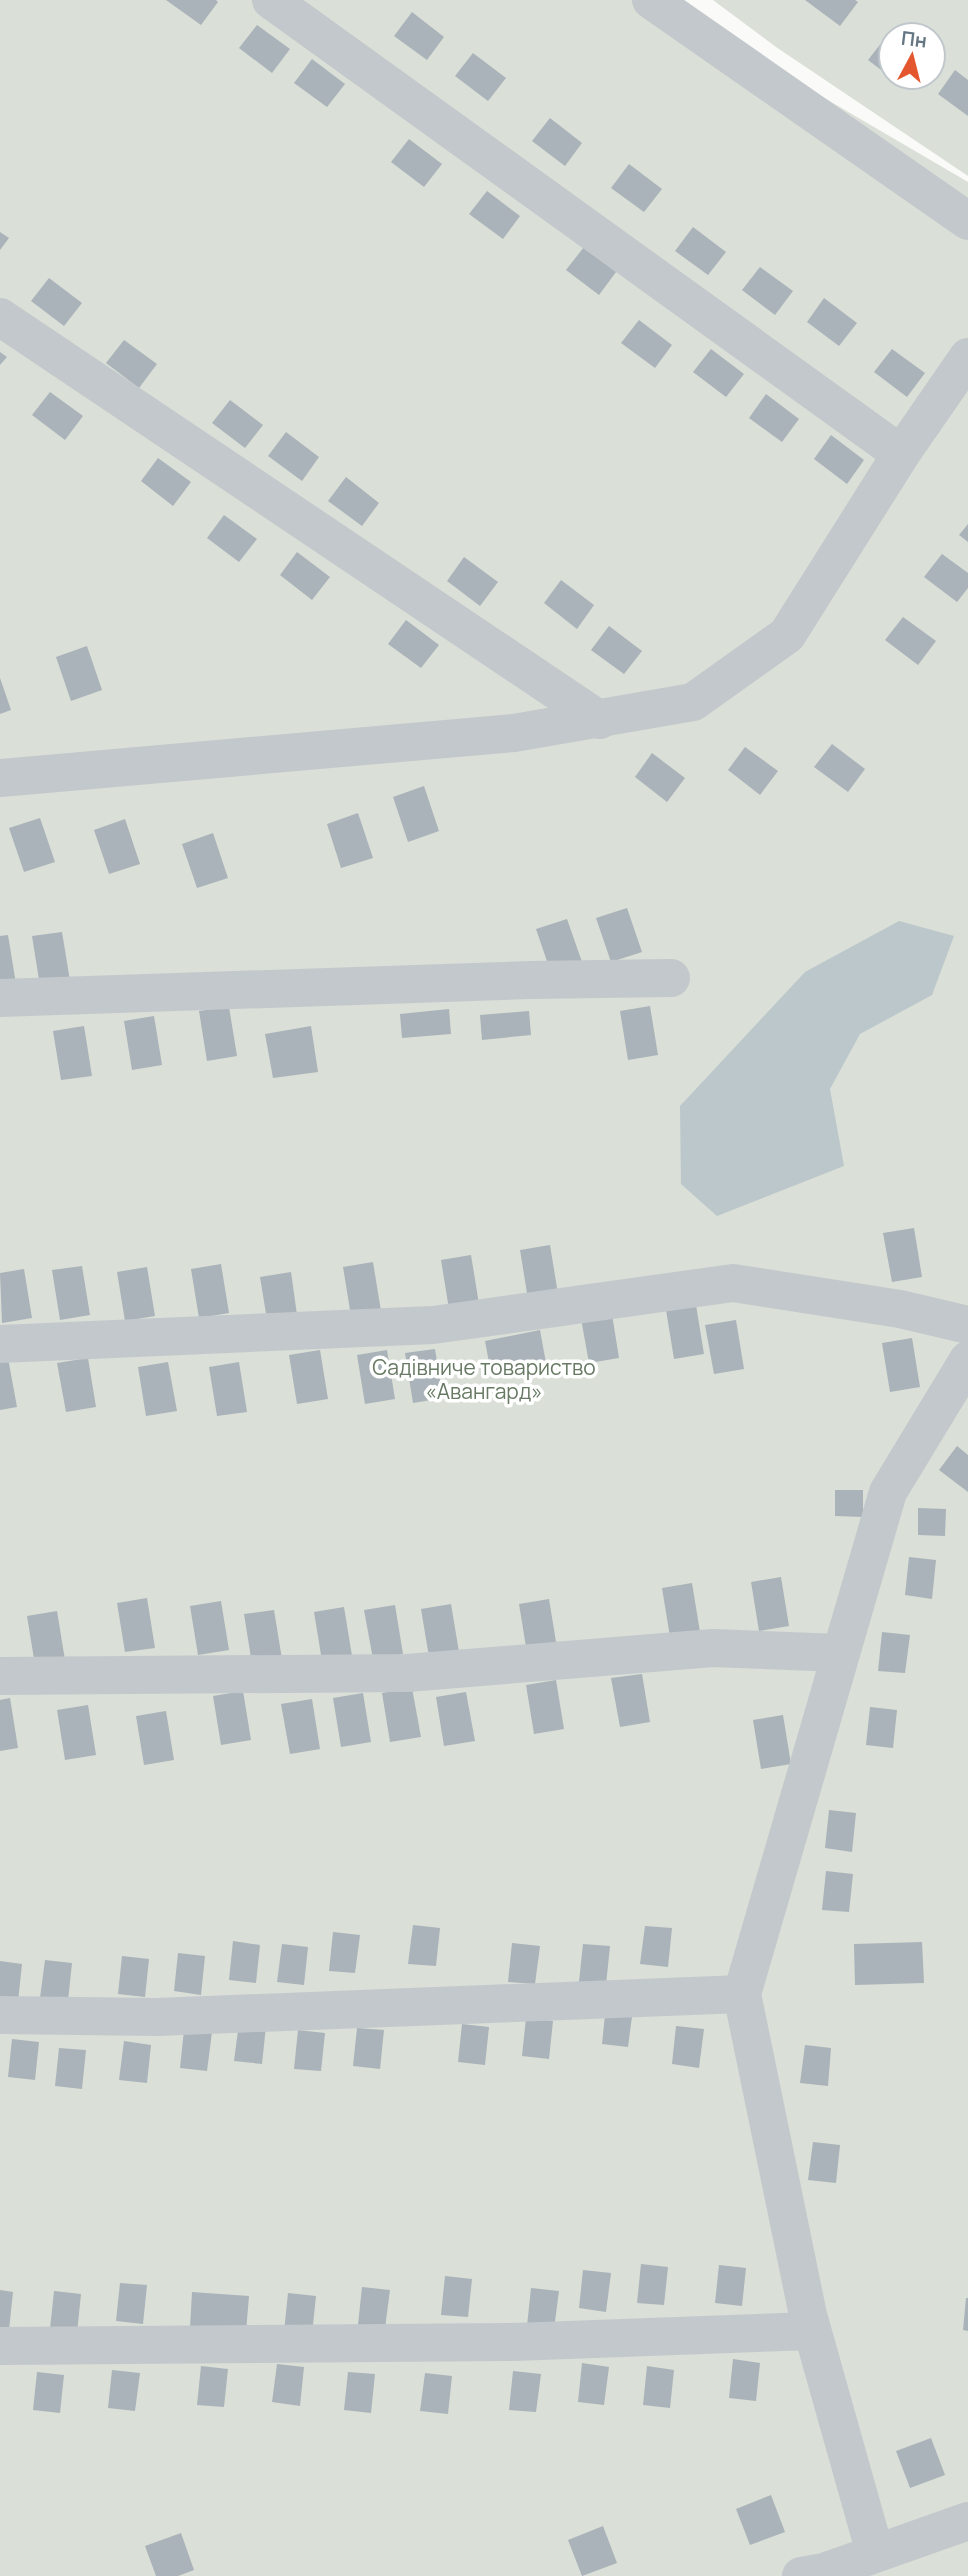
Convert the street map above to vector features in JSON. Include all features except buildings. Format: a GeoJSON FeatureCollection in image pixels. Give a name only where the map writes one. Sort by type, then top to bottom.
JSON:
{"type":"FeatureCollection","features":[{"type":"Feature","properties":{"kind":"street"},"geometry":{"type":"LineString","coordinates":[[271,0],[901,454]]}},
{"type":"Feature","properties":{"kind":"street"},"geometry":{"type":"LineString","coordinates":[[651,0],[968,221]]}},
{"type":"Feature","properties":{"kind":"street"},"geometry":{"type":"LineString","coordinates":[[0,317],[600,720]]}},
{"type":"Feature","properties":{"kind":"street"},"geometry":{"type":"LineString","coordinates":[[0,778],[514,733],[693,702],[787,635],[901,454],[968,357]]}},
{"type":"Feature","properties":{"kind":"street"},"geometry":{"type":"LineString","coordinates":[[0,998],[531,980],[671,978]]}},
{"type":"Feature","properties":{"kind":"street"},"geometry":{"type":"LineString","coordinates":[[0,1344],[433,1325],[733,1283],[900,1310],[968,1325]]}},
{"type":"Feature","properties":{"kind":"street"},"geometry":{"type":"LineString","coordinates":[[876,2553],[812,2330],[742,1994],[888,1492],[968,1360]]}},
{"type":"Feature","properties":{"kind":"street"},"geometry":{"type":"LineString","coordinates":[[0,1676],[407,1673],[713,1648],[839,1653]]}},
{"type":"Feature","properties":{"kind":"street"},"geometry":{"type":"LineString","coordinates":[[0,2015],[157,2017],[742,1994]]}},
{"type":"Feature","properties":{"kind":"street"},"geometry":{"type":"LineString","coordinates":[[0,2346],[514,2342],[812,2330]]}},
{"type":"Feature","properties":{"kind":"street"},"geometry":{"type":"LineString","coordinates":[[801,2576],[824,2572],[968,2521]]}},
{"type":"Feature","properties":{"kind":"green space","name":"Садівниче товариство «Авангард»"},"geometry":{"type":"Polygon","coordinates":[[[0,0],[657,0],[968,182],[968,2576],[0,2576],[0,0]]]}},
{"type":"Feature","properties":{"kind":"green space"},"geometry":{"type":"Polygon","coordinates":[[[713,0],[968,0],[968,176],[776,47],[713,0]]]}},
{"type":"Feature","properties":{"kind":"shaded area"},"geometry":{"type":"Polygon","coordinates":[[[899,921],[954,936],[932,995],[860,1034],[830,1089],[844,1166],[717,1216],[681,1184],[680,1106],[805,972],[899,921]]]}}]}
